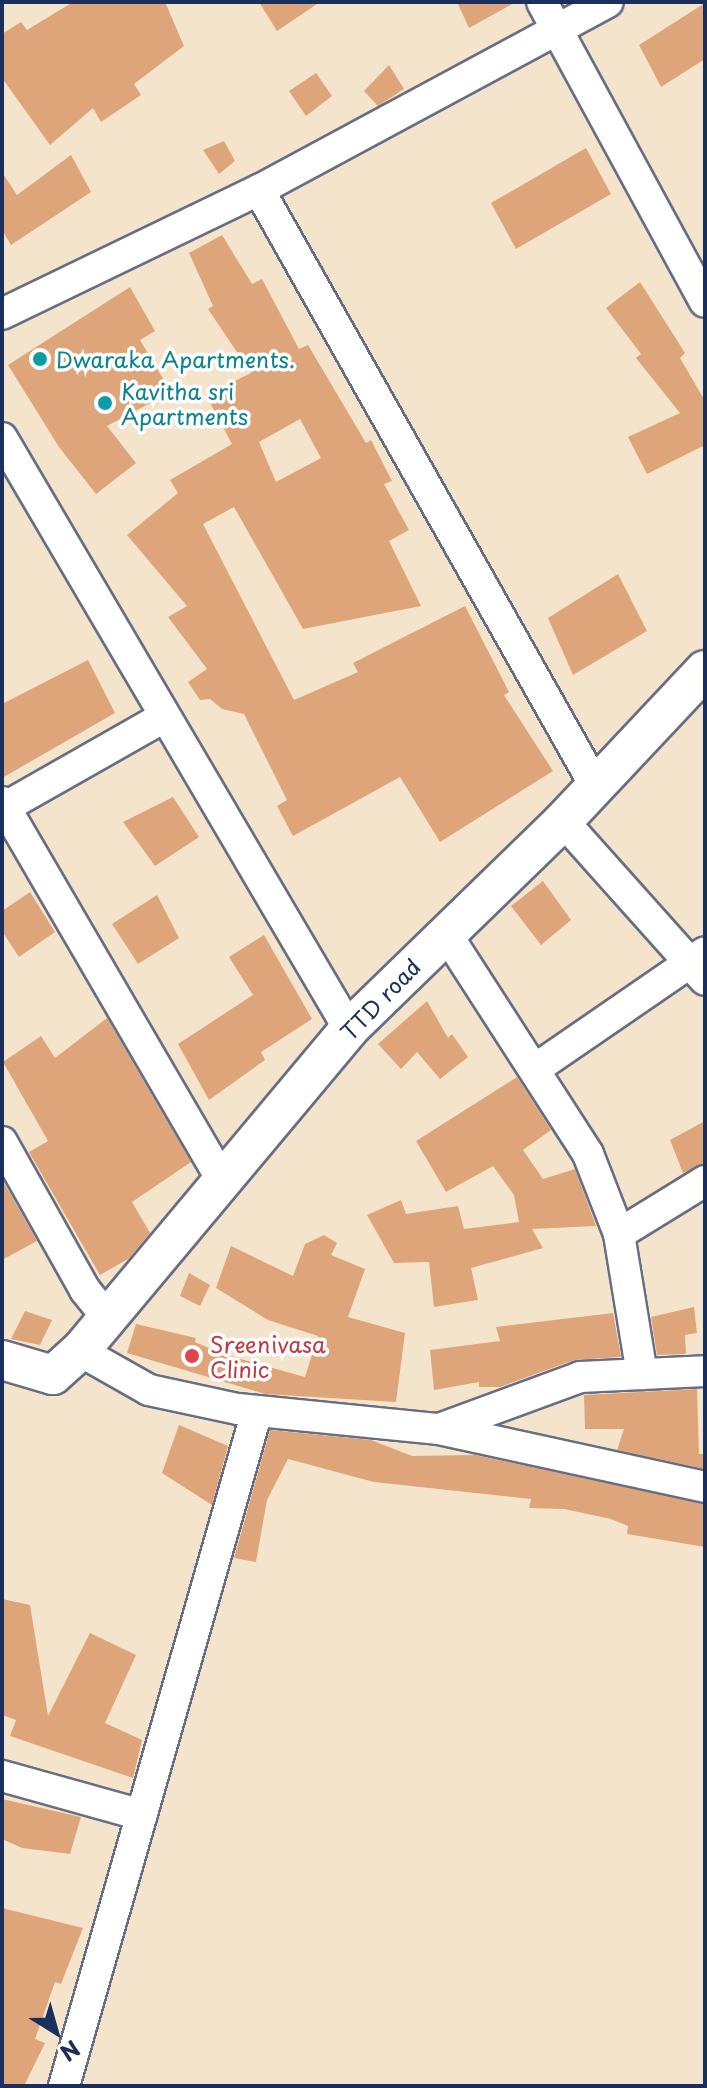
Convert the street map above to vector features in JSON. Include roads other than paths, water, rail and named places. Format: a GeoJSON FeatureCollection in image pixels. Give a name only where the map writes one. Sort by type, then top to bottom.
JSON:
{"type":"FeatureCollection","features":[{"type":"Feature","properties":{"kind":"street"},"geometry":{"type":"LineString","coordinates":[[542,2],[705,302]]}},
{"type":"Feature","properties":{"kind":"street"},"geometry":{"type":"LineString","coordinates":[[2,314],[259,190],[608,2]]}},
{"type":"Feature","properties":{"kind":"street"},"geometry":{"type":"LineString","coordinates":[[259,190],[596,787]]}},
{"type":"Feature","properties":{"kind":"street"},"geometry":{"type":"LineString","coordinates":[[2,438],[162,718],[349,1029]]}},
{"type":"Feature","properties":{"kind":"street","name":"TTD road"},"geometry":{"type":"LineString","coordinates":[[2,1360],[53,1375],[80,1351],[224,1183],[349,1029],[445,932],[563,821],[705,670]]}},
{"type":"Feature","properties":{"kind":"street"},"geometry":{"type":"LineString","coordinates":[[162,718],[3,806],[224,1183]]}},
{"type":"Feature","properties":{"kind":"street"},"geometry":{"type":"LineString","coordinates":[[535,1069],[701,964],[563,821]]}},
{"type":"Feature","properties":{"kind":"street"},"geometry":{"type":"LineString","coordinates":[[445,932],[588,1154],[619,1234],[642,1374]]}},
{"type":"Feature","properties":{"kind":"street"},"geometry":{"type":"LineString","coordinates":[[2,1142],[85,1290],[107,1317]]}},
{"type":"Feature","properties":{"kind":"street"},"geometry":{"type":"LineString","coordinates":[[619,1234],[705,1181]]}},
{"type":"Feature","properties":{"kind":"street"},"geometry":{"type":"LineString","coordinates":[[80,1351],[149,1390],[257,1411],[439,1429],[705,1487]]}},
{"type":"Feature","properties":{"kind":"street"},"geometry":{"type":"LineString","coordinates":[[439,1429],[580,1377],[705,1371]]}},
{"type":"Feature","properties":{"kind":"street"},"geometry":{"type":"LineString","coordinates":[[64,2086],[257,1411]]}},
{"type":"Feature","properties":{"kind":"street"},"geometry":{"type":"LineString","coordinates":[[2,1776],[142,1815]]}},
{"type":"Feature","properties":{"kind":"place","name":"Dwaraka Apartments."},"geometry":{"type":"Point","coordinates":[40,359]}},
{"type":"Feature","properties":{"kind":"place","name":"Kavitha sri Apartments"},"geometry":{"type":"Point","coordinates":[105,403]}},
{"type":"Feature","properties":{"kind":"place","name":"Sreenivasa Clinic"},"geometry":{"type":"Point","coordinates":[192,1356]}}]}
